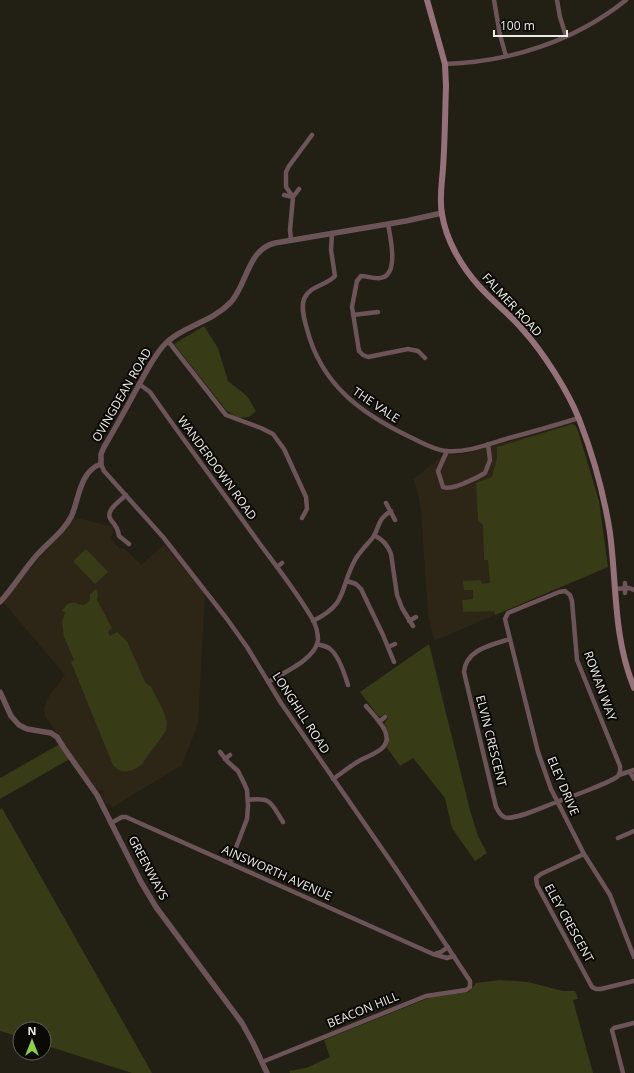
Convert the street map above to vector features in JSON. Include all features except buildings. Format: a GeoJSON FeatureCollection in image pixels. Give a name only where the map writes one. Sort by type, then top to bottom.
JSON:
{"type":"FeatureCollection","features":[{"type":"Feature","properties":{"kind":"main road","name":"FALMER ROAD"},"geometry":{"type":"LineString","coordinates":[[427,0],[445,64],[446,86],[441,204],[451,245],[460,261],[479,286],[513,319],[539,350],[572,403],[579,418],[598,475],[607,514],[620,640],[634,688]]}},
{"type":"Feature","properties":{"kind":"street"},"geometry":{"type":"LineString","coordinates":[[494,0],[500,35],[506,56]]}},
{"type":"Feature","properties":{"kind":"street"},"geometry":{"type":"LineString","coordinates":[[557,0],[566,36]]}},
{"type":"Feature","properties":{"kind":"street"},"geometry":{"type":"LineString","coordinates":[[445,64],[483,60],[539,48],[566,36],[603,16],[626,0]]}},
{"type":"Feature","properties":{"kind":"street"},"geometry":{"type":"LineString","coordinates":[[293,197],[286,187],[287,170],[312,135]]}},
{"type":"Feature","properties":{"kind":"street"},"geometry":{"type":"LineString","coordinates":[[300,139],[305,143]]}},
{"type":"Feature","properties":{"kind":"street"},"geometry":{"type":"LineString","coordinates":[[291,240],[290,230],[293,197],[299,189]]}},
{"type":"Feature","properties":{"kind":"street"},"geometry":{"type":"LineString","coordinates":[[284,195],[293,197]]}},
{"type":"Feature","properties":{"kind":"street","name":"OVINGDEAN ROAD"},"geometry":{"type":"LineString","coordinates":[[101,464],[101,454],[104,447],[160,349],[176,336],[214,317],[230,302],[242,286],[253,258],[260,250],[272,244],[291,240],[388,224],[442,213]]}},
{"type":"Feature","properties":{"kind":"street"},"geometry":{"type":"LineString","coordinates":[[388,224],[392,251],[390,270],[382,278],[365,276],[358,278],[352,307],[359,351],[363,355],[368,356],[408,349],[418,351],[425,358]]}},
{"type":"Feature","properties":{"kind":"street","name":"THE VALE"},"geometry":{"type":"LineString","coordinates":[[332,234],[335,275],[312,289],[305,296],[303,306],[309,337],[321,365],[341,392],[369,415],[387,426],[412,438],[438,449],[447,451],[460,450],[488,444],[579,418]]}},
{"type":"Feature","properties":{"kind":"street"},"geometry":{"type":"LineString","coordinates":[[353,315],[378,312]]}},
{"type":"Feature","properties":{"kind":"street"},"geometry":{"type":"LineString","coordinates":[[168,341],[226,415],[273,434],[284,449],[306,497],[307,509],[302,518]]}},
{"type":"Feature","properties":{"kind":"street","name":"WANDERDOWN ROAD"},"geometry":{"type":"LineString","coordinates":[[139,384],[151,394],[277,567],[313,620],[317,631],[317,644]]}},
{"type":"Feature","properties":{"kind":"street"},"geometry":{"type":"LineString","coordinates":[[447,451],[438,471],[443,487],[446,488],[454,487],[485,472],[490,460],[488,444]]}},
{"type":"Feature","properties":{"kind":"street"},"geometry":{"type":"LineString","coordinates":[[0,602],[36,556],[64,528],[71,516],[81,485],[93,468],[101,464]]}},
{"type":"Feature","properties":{"kind":"street","name":"LONGHILL ROAD"},"geometry":{"type":"LineString","coordinates":[[101,464],[104,471],[146,516],[200,583],[239,636],[284,707],[448,947],[470,983]]}},
{"type":"Feature","properties":{"kind":"street"},"geometry":{"type":"LineString","coordinates":[[126,495],[111,509],[109,513],[110,518],[117,527],[117,538],[129,544]]}},
{"type":"Feature","properties":{"kind":"street"},"geometry":{"type":"LineString","coordinates":[[386,503],[395,520]]}},
{"type":"Feature","properties":{"kind":"street"},"geometry":{"type":"LineString","coordinates":[[313,620],[329,612],[337,604],[341,597],[350,570],[356,559],[374,535],[380,519],[390,511]]}},
{"type":"Feature","properties":{"kind":"street"},"geometry":{"type":"LineString","coordinates":[[374,535],[383,540],[389,548],[397,595],[402,608],[413,626]]}},
{"type":"Feature","properties":{"kind":"street"},"geometry":{"type":"LineString","coordinates":[[277,567],[282,563]]}},
{"type":"Feature","properties":{"kind":"street"},"geometry":{"type":"LineString","coordinates":[[347,581],[356,584],[361,589],[394,662]]}},
{"type":"Feature","properties":{"kind":"street"},"geometry":{"type":"LineString","coordinates":[[625,583],[625,591]]}},
{"type":"Feature","properties":{"kind":"street"},"geometry":{"type":"LineString","coordinates":[[615,589],[625,591],[634,590]]}},
{"type":"Feature","properties":{"kind":"street","name":"ROWAN WAY"},"geometry":{"type":"LineString","coordinates":[[509,612],[562,591],[567,592],[570,595],[572,601],[577,660],[620,766],[619,775]]}},
{"type":"Feature","properties":{"kind":"street","name":"ELEY DRIVE"},"geometry":{"type":"LineString","coordinates":[[509,612],[505,616],[505,619],[538,752],[546,775],[557,802],[584,854],[610,895],[634,957]]}},
{"type":"Feature","properties":{"kind":"street"},"geometry":{"type":"LineString","coordinates":[[409,621],[416,617]]}},
{"type":"Feature","properties":{"kind":"street","name":"ELVIN CRESCENT"},"geometry":{"type":"LineString","coordinates":[[510,639],[475,652],[468,660],[464,670],[496,807],[501,815],[511,818],[557,802]]}},
{"type":"Feature","properties":{"kind":"street"},"geometry":{"type":"LineString","coordinates":[[268,682],[308,657],[313,652],[317,644],[328,647],[334,653],[346,676],[348,685]]}},
{"type":"Feature","properties":{"kind":"street"},"geometry":{"type":"LineString","coordinates":[[388,647],[395,644]]}},
{"type":"Feature","properties":{"kind":"street","name":"GREENWAYS"},"geometry":{"type":"LineString","coordinates":[[0,692],[11,716],[18,725],[31,730],[46,731],[57,737],[97,795],[141,882],[156,907],[238,1017],[250,1036],[267,1073]]}},
{"type":"Feature","properties":{"kind":"street"},"geometry":{"type":"LineString","coordinates":[[333,779],[359,761],[376,754],[383,747],[386,740],[384,729],[366,706]]}},
{"type":"Feature","properties":{"kind":"street"},"geometry":{"type":"LineString","coordinates":[[379,722],[385,717]]}},
{"type":"Feature","properties":{"kind":"street"},"geometry":{"type":"LineString","coordinates":[[220,752],[242,778],[246,788],[248,800],[248,815],[230,863]]}},
{"type":"Feature","properties":{"kind":"street"},"geometry":{"type":"LineString","coordinates":[[225,758],[230,755]]}},
{"type":"Feature","properties":{"kind":"street"},"geometry":{"type":"LineString","coordinates":[[557,802],[619,775],[632,771],[634,779]]}},
{"type":"Feature","properties":{"kind":"street"},"geometry":{"type":"LineString","coordinates":[[248,800],[266,800],[270,802],[276,806],[283,822]]}},
{"type":"Feature","properties":{"kind":"street","name":"AINSWORTH AVENUE"},"geometry":{"type":"LineString","coordinates":[[111,823],[122,817],[126,817],[433,954],[446,958],[454,956]]}},
{"type":"Feature","properties":{"kind":"street"},"geometry":{"type":"LineString","coordinates":[[618,838],[634,831]]}},
{"type":"Feature","properties":{"kind":"street","name":"ELEY CRESCENT"},"geometry":{"type":"LineString","coordinates":[[584,854],[541,874],[536,878],[536,885],[593,988],[600,989],[634,981]]}},
{"type":"Feature","properties":{"kind":"street"},"geometry":{"type":"LineString","coordinates":[[433,954],[441,952],[448,947]]}},
{"type":"Feature","properties":{"kind":"street","name":"BEACON HILL"},"geometry":{"type":"LineString","coordinates":[[262,1062],[426,996],[464,991],[468,989],[470,983]]}},
{"type":"Feature","properties":{"kind":"street"},"geometry":{"type":"LineString","coordinates":[[623,1073],[610,1029],[634,1023]]}},
{"type":"Feature","properties":{"kind":"shaded area"},"geometry":{"type":"Polygon","coordinates":[[[572,424],[576,426],[579,434],[599,501],[608,567],[434,641],[428,614],[421,512],[418,494],[414,480],[412,480],[442,456],[467,453],[572,424]]]}},
{"type":"Feature","properties":{"kind":"shaded area"},"geometry":{"type":"Polygon","coordinates":[[[74,517],[114,527],[111,539],[120,549],[123,547],[141,565],[164,544],[205,594],[198,724],[182,765],[113,807],[111,807],[110,804],[105,804],[100,795],[104,792],[103,790],[98,792],[45,716],[44,708],[49,696],[65,675],[3,602],[34,563],[70,525],[74,517]]]}},
{"type":"Feature","properties":{"kind":"green space"},"geometry":{"type":"Polygon","coordinates":[[[204,326],[218,348],[228,381],[247,396],[256,411],[249,417],[238,418],[226,410],[174,344],[204,326]]]}},
{"type":"Feature","properties":{"kind":"green space"},"geometry":{"type":"Polygon","coordinates":[[[572,424],[576,426],[579,434],[599,501],[608,567],[495,615],[494,611],[463,612],[462,600],[473,599],[473,590],[464,590],[463,581],[481,580],[482,584],[490,583],[488,560],[484,560],[483,525],[478,520],[476,483],[492,477],[497,458],[497,447],[572,424]]]}},
{"type":"Feature","properties":{"kind":"green space"},"geometry":{"type":"Polygon","coordinates":[[[86,549],[108,572],[95,584],[73,561],[86,549]]]}},
{"type":"Feature","properties":{"kind":"green space"},"geometry":{"type":"Polygon","coordinates":[[[96,589],[98,594],[97,600],[112,628],[108,632],[110,636],[117,632],[127,641],[145,682],[151,687],[163,710],[167,722],[166,731],[142,764],[135,769],[127,771],[119,770],[113,765],[71,662],[74,660],[64,637],[62,622],[65,612],[62,611],[66,605],[74,603],[84,605],[90,599],[90,594],[96,589]]]}},
{"type":"Feature","properties":{"kind":"green space"},"geometry":{"type":"Polygon","coordinates":[[[429,644],[470,810],[478,836],[487,853],[475,861],[452,828],[445,798],[413,758],[400,766],[387,748],[389,738],[384,724],[388,718],[385,714],[380,717],[378,716],[360,692],[429,644]]]}},
{"type":"Feature","properties":{"kind":"green space"},"geometry":{"type":"Polygon","coordinates":[[[60,744],[70,759],[0,799],[0,778],[60,744]]]}},
{"type":"Feature","properties":{"kind":"green space"},"geometry":{"type":"Polygon","coordinates":[[[2,808],[152,1073],[132,1073],[52,1048],[52,1021],[12,1021],[12,1035],[0,1031],[0,809],[2,808]]]}},
{"type":"Feature","properties":{"kind":"green space"},"geometry":{"type":"Polygon","coordinates":[[[499,980],[528,982],[563,991],[575,991],[578,999],[573,1000],[593,1073],[290,1073],[289,1071],[306,1068],[330,1057],[324,1040],[431,997],[469,992],[476,983],[499,980]]]}}]}
